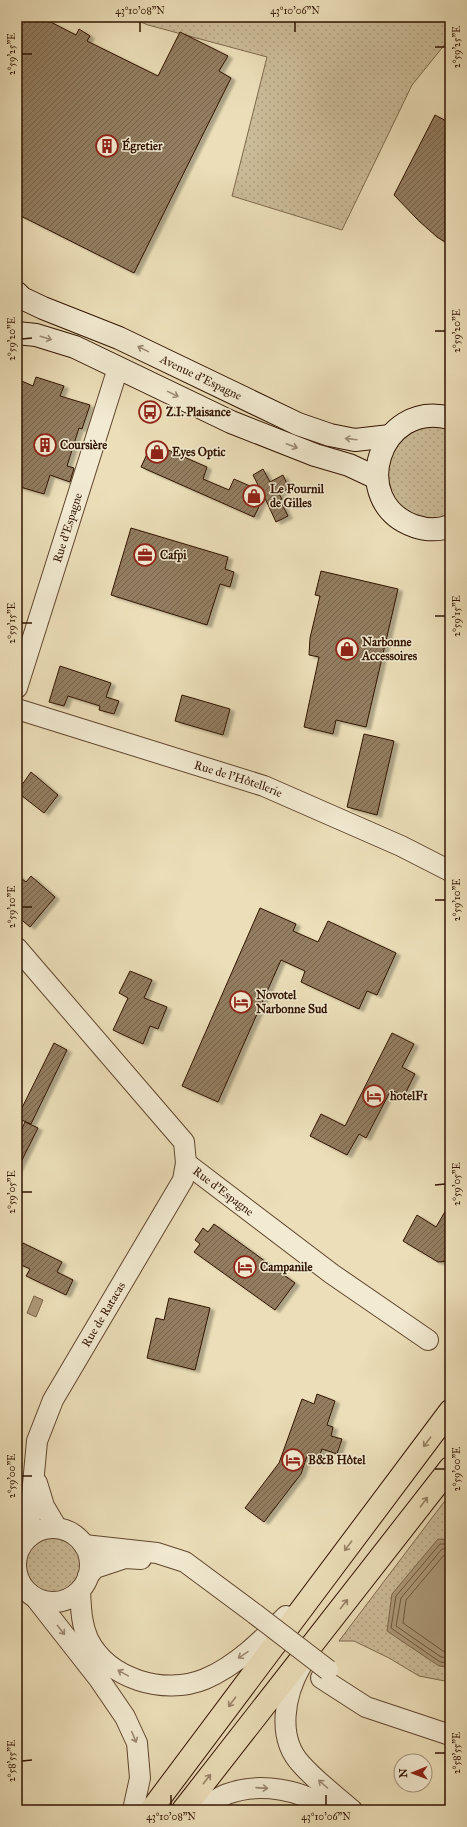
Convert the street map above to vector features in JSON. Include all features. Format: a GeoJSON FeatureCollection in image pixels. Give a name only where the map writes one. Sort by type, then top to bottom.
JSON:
{"type":"FeatureCollection","features":[{"type":"Feature","properties":{"kind":"main road","name":"Avenue d'Espagne"},"geometry":{"type":"LineString","coordinates":[[17,293],[22,298],[43,308],[119,338],[298,424],[330,435],[355,440],[390,436]]}},
{"type":"Feature","properties":{"kind":"main road"},"geometry":{"type":"LineString","coordinates":[[17,333],[36,335],[75,347],[231,422],[315,455],[349,465],[377,478]]}},
{"type":"Feature","properties":{"kind":"main road"},"geometry":{"type":"LineString","coordinates":[[448,415],[424,416],[409,421],[390,436],[383,447],[378,460],[377,478],[381,493],[393,513],[409,524],[421,528],[433,530],[448,528]]}},
{"type":"Feature","properties":{"kind":"main road"},"geometry":{"type":"LineString","coordinates":[[151,1810],[450,1411]]}},
{"type":"Feature","properties":{"kind":"main road"},"geometry":{"type":"LineString","coordinates":[[183,1810],[450,1468]]}},
{"type":"Feature","properties":{"kind":"street","name":"Rue d'Espagne"},"geometry":{"type":"LineString","coordinates":[[17,688],[118,368]]}},
{"type":"Feature","properties":{"kind":"street","name":"Rue de l'Hôtellerie"},"geometry":{"type":"LineString","coordinates":[[17,709],[264,786],[401,846],[450,871]]}},
{"type":"Feature","properties":{"kind":"street","name":"Rue d'Espagne"},"geometry":{"type":"LineString","coordinates":[[17,948],[184,1142],[186,1163],[332,1274],[428,1340]]}},
{"type":"Feature","properties":{"kind":"street","name":"Rue de Ratacas"},"geometry":{"type":"LineString","coordinates":[[20,1547],[30,1517],[37,1441],[53,1400],[183,1180],[186,1163]]}},
{"type":"Feature","properties":{"kind":"street","name":"Rue de Ratacas"},"geometry":{"type":"LineString","coordinates":[[34,1471],[44,1506],[57,1528]]}},
{"type":"Feature","properties":{"kind":"street"},"geometry":{"type":"LineString","coordinates":[[132,1810],[140,1778],[137,1743],[125,1717],[99,1679],[26,1594],[17,1579],[20,1547],[41,1529],[57,1528],[67,1531],[77,1537],[84,1545],[89,1558],[84,1583],[82,1621],[89,1639],[105,1662],[139,1681],[174,1687],[204,1679],[255,1647],[322,1581]]}},
{"type":"Feature","properties":{"kind":"street"},"geometry":{"type":"LineString","coordinates":[[84,1545],[157,1553],[185,1562],[252,1618],[366,1707],[450,1735]]}},
{"type":"Feature","properties":{"kind":"street"},"geometry":{"type":"LineString","coordinates":[[26,1594],[51,1603],[63,1602],[84,1583],[95,1568],[125,1558],[156,1560],[183,1573],[252,1618]]}},
{"type":"Feature","properties":{"kind":"street"},"geometry":{"type":"LineString","coordinates":[[320,1635],[293,1681],[285,1710],[287,1740],[300,1763],[352,1810]]}},
{"type":"Feature","properties":{"kind":"street"},"geometry":{"type":"LineString","coordinates":[[324,1674],[391,1707],[450,1726]]}},
{"type":"Feature","properties":{"kind":"street"},"geometry":{"type":"LineString","coordinates":[[201,1810],[226,1794],[256,1787],[287,1790],[330,1810]]}},
{"type":"Feature","properties":{"kind":"shaded area"},"geometry":{"type":"Polygon","coordinates":[[[129,17],[450,17],[450,38],[412,85],[342,230],[232,196],[267,57],[148,25],[129,17]]]}},
{"type":"Feature","properties":{"kind":"shaded area"},"geometry":{"type":"Polygon","coordinates":[[[441,426],[450,429],[450,517],[424,520],[399,506],[388,489],[386,478],[391,450],[406,434],[421,427],[441,426]]]}},
{"type":"Feature","properties":{"kind":"shaded area"},"geometry":{"type":"Polygon","coordinates":[[[450,1494],[450,1682],[419,1676],[389,1658],[354,1641],[339,1641],[450,1494]]]}},
{"type":"Feature","properties":{"kind":"shaded area"},"geometry":{"type":"Polygon","coordinates":[[[48,1537],[58,1537],[73,1545],[79,1554],[81,1565],[79,1576],[73,1585],[58,1593],[48,1593],[37,1588],[30,1581],[25,1570],[25,1560],[30,1549],[37,1542],[48,1537]]]}},
{"type":"Feature","properties":{"kind":"water"},"geometry":{"type":"Polygon","coordinates":[[[34,1296],[43,1300],[36,1317],[27,1313],[34,1296]]]}},
{"type":"Feature","properties":{"kind":"water"},"geometry":{"type":"Polygon","coordinates":[[[438,1539],[450,1540],[450,1667],[439,1666],[387,1631],[392,1594],[438,1539]]]}},
{"type":"Feature","properties":{"kind":"building","name":"Égretier"},"geometry":{"type":"Polygon","coordinates":[[[17,17],[41,17],[76,35],[79,29],[90,36],[87,41],[158,76],[180,32],[228,56],[219,71],[231,78],[134,273],[17,214],[17,17]]]}},
{"type":"Feature","properties":{"kind":"building"},"geometry":{"type":"Polygon","coordinates":[[[435,115],[450,123],[450,245],[437,237],[419,221],[394,195],[435,115]]]}},
{"type":"Feature","properties":{"kind":"building","name":"Coursière"},"geometry":{"type":"Polygon","coordinates":[[[36,377],[64,386],[60,396],[90,405],[82,429],[79,428],[67,466],[74,468],[70,482],[50,475],[44,494],[17,486],[17,379],[33,386],[36,377]]]}},
{"type":"Feature","properties":{"kind":"building"},"geometry":{"type":"Polygon","coordinates":[[[152,443],[207,467],[203,479],[229,490],[234,479],[261,491],[253,475],[263,469],[270,482],[283,475],[289,488],[279,494],[282,499],[280,500],[288,516],[276,522],[264,496],[254,517],[141,467],[152,443]]]}},
{"type":"Feature","properties":{"kind":"building"},"geometry":{"type":"Polygon","coordinates":[[[131,528],[228,557],[225,569],[234,572],[230,587],[220,584],[207,625],[111,595],[131,528]]]}},
{"type":"Feature","properties":{"kind":"building","name":"Narbonne Accessoires"},"geometry":{"type":"Polygon","coordinates":[[[321,571],[398,589],[366,727],[336,720],[333,734],[304,727],[319,657],[309,655],[310,638],[320,596],[315,595],[321,571]]]}},
{"type":"Feature","properties":{"kind":"building"},"geometry":{"type":"Polygon","coordinates":[[[60,666],[111,683],[106,697],[119,701],[114,714],[99,710],[100,706],[68,696],[64,706],[49,702],[60,666]]]}},
{"type":"Feature","properties":{"kind":"building"},"geometry":{"type":"Polygon","coordinates":[[[182,695],[230,709],[223,735],[175,721],[182,695]]]}},
{"type":"Feature","properties":{"kind":"building"},"geometry":{"type":"Polygon","coordinates":[[[364,734],[394,741],[377,815],[347,807],[364,734]]]}},
{"type":"Feature","properties":{"kind":"building"},"geometry":{"type":"Polygon","coordinates":[[[31,772],[58,795],[44,813],[17,792],[31,772]]]}},
{"type":"Feature","properties":{"kind":"building"},"geometry":{"type":"Polygon","coordinates":[[[17,875],[26,882],[31,876],[55,897],[30,927],[17,916],[17,875]]]}},
{"type":"Feature","properties":{"kind":"building","name":"Novotel Narbonne Sud"},"geometry":{"type":"Polygon","coordinates":[[[260,908],[296,924],[293,931],[318,942],[328,921],[396,953],[377,995],[367,991],[359,1009],[301,982],[305,971],[281,960],[218,1102],[182,1086],[260,908]]]}},
{"type":"Feature","properties":{"kind":"building"},"geometry":{"type":"Polygon","coordinates":[[[130,971],[152,980],[144,998],[167,1007],[158,1029],[150,1026],[143,1044],[113,1030],[128,998],[119,993],[130,971]]]}},
{"type":"Feature","properties":{"kind":"building","name":"hotelF1"},"geometry":{"type":"Polygon","coordinates":[[[392,1033],[414,1044],[402,1067],[415,1074],[404,1096],[391,1090],[366,1138],[359,1134],[347,1155],[310,1136],[321,1114],[345,1126],[392,1033]]]}},
{"type":"Feature","properties":{"kind":"building"},"geometry":{"type":"Polygon","coordinates":[[[54,1043],[67,1050],[31,1124],[17,1118],[54,1043]]]}},
{"type":"Feature","properties":{"kind":"building"},"geometry":{"type":"Polygon","coordinates":[[[25,1122],[38,1128],[17,1170],[17,1139],[25,1122]]]}},
{"type":"Feature","properties":{"kind":"building"},"geometry":{"type":"Polygon","coordinates":[[[450,1203],[450,1261],[438,1262],[403,1241],[417,1215],[436,1227],[450,1203]]]}},
{"type":"Feature","properties":{"kind":"building","name":"Campanile"},"geometry":{"type":"Polygon","coordinates":[[[214,1224],[295,1283],[275,1310],[194,1252],[200,1244],[195,1240],[203,1228],[208,1232],[214,1224]]]}},
{"type":"Feature","properties":{"kind":"building"},"geometry":{"type":"Polygon","coordinates":[[[23,1243],[62,1262],[57,1272],[73,1280],[66,1295],[26,1276],[30,1269],[17,1263],[17,1254],[23,1243]]]}},
{"type":"Feature","properties":{"kind":"building"},"geometry":{"type":"Polygon","coordinates":[[[169,1298],[210,1308],[195,1370],[147,1358],[156,1318],[164,1320],[169,1298]]]}},
{"type":"Feature","properties":{"kind":"building","name":"B&B Hôtel"},"geometry":{"type":"Polygon","coordinates":[[[317,1394],[335,1401],[327,1425],[333,1427],[331,1436],[342,1439],[337,1454],[322,1449],[319,1457],[308,1453],[301,1474],[264,1522],[245,1508],[279,1463],[302,1399],[314,1404],[317,1394]]]}},
{"type":"Feature","properties":{"kind":"place","name":"Égretier"},"geometry":{"type":"Point","coordinates":[107,146]}},
{"type":"Feature","properties":{"kind":"place","name":"Z.I. Plaisance"},"geometry":{"type":"Point","coordinates":[150,412]}},
{"type":"Feature","properties":{"kind":"place","name":"Coursière"},"geometry":{"type":"Point","coordinates":[45,445]}},
{"type":"Feature","properties":{"kind":"place","name":"Eyes Optic"},"geometry":{"type":"Point","coordinates":[157,452]}},
{"type":"Feature","properties":{"kind":"place","name":"Le Fournil de Gilles"},"geometry":{"type":"Point","coordinates":[254,496]}},
{"type":"Feature","properties":{"kind":"place","name":"Cafpi"},"geometry":{"type":"Point","coordinates":[145,555]}},
{"type":"Feature","properties":{"kind":"place","name":"Narbonne Accessoires"},"geometry":{"type":"Point","coordinates":[347,649]}},
{"type":"Feature","properties":{"kind":"place","name":"Novotel Narbonne Sud"},"geometry":{"type":"Point","coordinates":[241,1002]}},
{"type":"Feature","properties":{"kind":"place","name":"hotelF1"},"geometry":{"type":"Point","coordinates":[374,1096]}},
{"type":"Feature","properties":{"kind":"place","name":"Campanile"},"geometry":{"type":"Point","coordinates":[245,1267]}},
{"type":"Feature","properties":{"kind":"place","name":"B&B Hôtel"},"geometry":{"type":"Point","coordinates":[293,1460]}}]}
